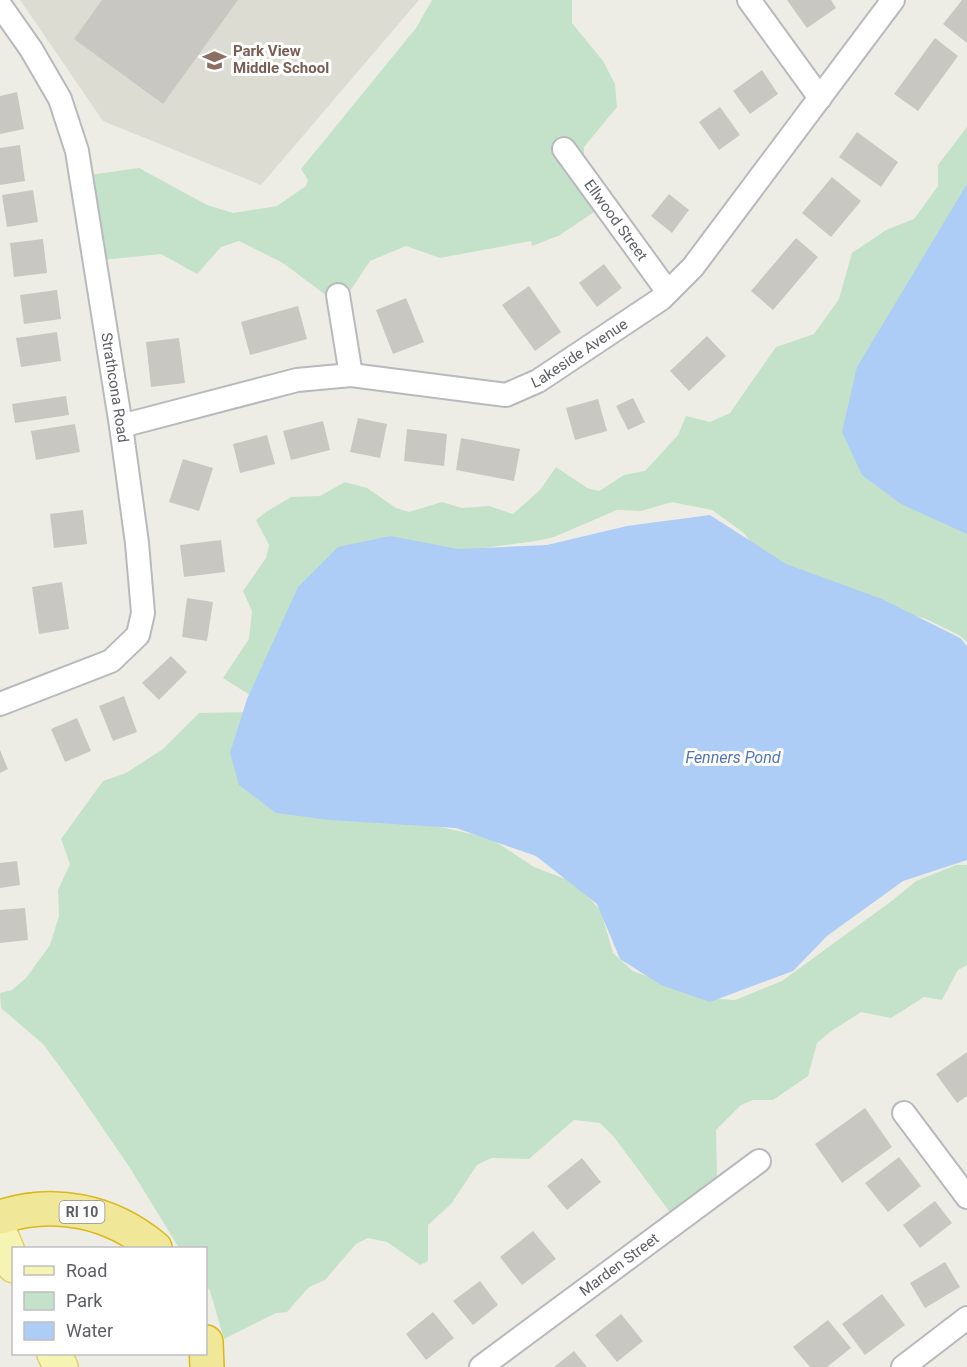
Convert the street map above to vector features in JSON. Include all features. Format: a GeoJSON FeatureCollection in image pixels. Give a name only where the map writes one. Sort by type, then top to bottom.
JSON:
{"type":"FeatureCollection","features":[{"type":"Feature","properties":{"kind":"highway","name":"RI 10"},"geometry":{"type":"LineString","coordinates":[[0,1217],[35,1209],[52,1208],[83,1212],[124,1226],[154,1247]]}},
{"type":"Feature","properties":{"kind":"main road"},"geometry":{"type":"LineString","coordinates":[[0,1232],[12,1261]]}},
{"type":"Feature","properties":{"kind":"street"},"geometry":{"type":"LineString","coordinates":[[749,0],[820,98]]}},
{"type":"Feature","properties":{"kind":"street","name":"Lakeside Avenue"},"geometry":{"type":"LineString","coordinates":[[121,426],[297,380],[351,375],[506,394],[538,381],[661,299],[693,267],[893,0]]}},
{"type":"Feature","properties":{"kind":"street","name":"Strathcona Road"},"geometry":{"type":"LineString","coordinates":[[0,5],[31,49],[60,99],[77,151],[121,426],[137,543],[143,612],[138,635],[111,661],[0,704]]}},
{"type":"Feature","properties":{"kind":"street","name":"Ellwood Street"},"geometry":{"type":"LineString","coordinates":[[564,149],[668,292]]}},
{"type":"Feature","properties":{"kind":"street"},"geometry":{"type":"LineString","coordinates":[[338,295],[351,375]]}},
{"type":"Feature","properties":{"kind":"street"},"geometry":{"type":"LineString","coordinates":[[904,1113],[967,1197]]}},
{"type":"Feature","properties":{"kind":"street","name":"Marden Street"},"geometry":{"type":"LineString","coordinates":[[481,1367],[759,1161]]}},
{"type":"Feature","properties":{"kind":"street"},"geometry":{"type":"LineString","coordinates":[[903,1367],[967,1318]]}},
{"type":"Feature","properties":{"kind":"shaded area","name":"Park View Middle School"},"geometry":{"type":"Polygon","coordinates":[[[20,0],[419,0],[261,185],[103,121],[20,0]]]}},
{"type":"Feature","properties":{"kind":"green space"},"geometry":{"type":"Polygon","coordinates":[[[432,0],[572,0],[572,23],[603,61],[615,84],[617,107],[584,147],[584,160],[609,202],[560,235],[532,246],[531,241],[440,258],[406,246],[370,261],[344,300],[343,308],[283,263],[239,241],[221,247],[197,274],[161,254],[93,261],[82,176],[139,168],[207,205],[233,213],[277,206],[306,186],[308,180],[301,169],[416,28],[432,0]]]}},
{"type":"Feature","properties":{"kind":"green space"},"geometry":{"type":"Polygon","coordinates":[[[967,127],[967,642],[959,635],[926,619],[873,604],[766,564],[744,533],[712,510],[672,502],[641,511],[617,510],[554,537],[536,541],[421,556],[259,701],[223,678],[249,639],[252,611],[243,591],[266,558],[269,545],[256,520],[266,512],[291,497],[320,496],[345,482],[367,488],[396,508],[409,512],[442,502],[462,508],[489,506],[513,514],[540,490],[556,467],[587,488],[599,491],[624,475],[645,471],[678,435],[686,416],[710,422],[730,413],[776,347],[814,334],[839,299],[852,253],[886,230],[914,219],[938,186],[938,165],[967,127]]]}},
{"type":"Feature","properties":{"kind":"green space"},"geometry":{"type":"Polygon","coordinates":[[[250,712],[422,823],[490,838],[534,867],[576,883],[601,911],[613,953],[633,971],[707,998],[735,1000],[782,981],[916,881],[956,865],[967,865],[967,965],[958,970],[942,1000],[924,997],[891,1018],[861,1012],[817,1043],[808,1076],[773,1100],[753,1100],[741,1105],[716,1130],[717,1174],[713,1186],[672,1215],[614,1137],[600,1123],[574,1120],[529,1159],[491,1158],[477,1165],[451,1204],[428,1225],[428,1261],[420,1265],[387,1242],[368,1238],[356,1244],[325,1280],[309,1287],[287,1312],[276,1313],[224,1339],[207,1287],[207,1247],[178,1247],[130,1168],[43,1044],[1,1008],[0,993],[12,990],[26,978],[50,945],[59,916],[58,890],[70,864],[61,839],[103,781],[126,773],[163,749],[199,713],[250,712]]]}},
{"type":"Feature","properties":{"kind":"water"},"geometry":{"type":"Polygon","coordinates":[[[967,184],[967,534],[901,504],[862,475],[842,432],[857,367],[967,184]]]}},
{"type":"Feature","properties":{"kind":"water","name":"Fenners Pond"},"geometry":{"type":"Polygon","coordinates":[[[710,515],[786,564],[882,599],[960,638],[967,646],[967,860],[903,881],[827,936],[793,971],[710,1002],[661,985],[620,959],[597,904],[536,856],[456,828],[329,820],[276,813],[239,785],[230,753],[247,699],[298,587],[338,547],[390,536],[458,549],[547,545],[627,526],[710,515]]]}},
{"type":"Feature","properties":{"kind":"building"},"geometry":{"type":"Polygon","coordinates":[[[102,0],[238,0],[163,104],[74,39],[102,0]]]}},
{"type":"Feature","properties":{"kind":"building"},"geometry":{"type":"Polygon","coordinates":[[[787,0],[831,0],[836,8],[807,28],[787,0]]]}},
{"type":"Feature","properties":{"kind":"building"},"geometry":{"type":"Polygon","coordinates":[[[962,0],[967,0],[967,43],[943,24],[962,0]]]}},
{"type":"Feature","properties":{"kind":"building"},"geometry":{"type":"Polygon","coordinates":[[[935,38],[958,56],[918,111],[894,94],[935,38]]]}},
{"type":"Feature","properties":{"kind":"building"},"geometry":{"type":"Polygon","coordinates":[[[762,70],[778,94],[750,114],[733,91],[762,70]]]}},
{"type":"Feature","properties":{"kind":"building"},"geometry":{"type":"Polygon","coordinates":[[[17,92],[24,129],[0,134],[0,96],[17,92]]]}},
{"type":"Feature","properties":{"kind":"building"},"geometry":{"type":"Polygon","coordinates":[[[720,107],[740,135],[719,150],[699,122],[720,107]]]}},
{"type":"Feature","properties":{"kind":"building"},"geometry":{"type":"Polygon","coordinates":[[[857,132],[898,162],[881,187],[839,157],[857,132]]]}},
{"type":"Feature","properties":{"kind":"building"},"geometry":{"type":"Polygon","coordinates":[[[20,145],[25,181],[0,185],[0,148],[20,145]]]}},
{"type":"Feature","properties":{"kind":"building"},"geometry":{"type":"Polygon","coordinates":[[[832,177],[861,201],[831,237],[802,213],[832,177]]]}},
{"type":"Feature","properties":{"kind":"building"},"geometry":{"type":"Polygon","coordinates":[[[33,190],[38,222],[7,227],[2,195],[33,190]]]}},
{"type":"Feature","properties":{"kind":"building"},"geometry":{"type":"Polygon","coordinates":[[[669,194],[689,210],[672,233],[651,216],[669,194]]]}},
{"type":"Feature","properties":{"kind":"building"},"geometry":{"type":"Polygon","coordinates":[[[796,238],[818,257],[773,310],[751,291],[796,238]]]}},
{"type":"Feature","properties":{"kind":"building"},"geometry":{"type":"Polygon","coordinates":[[[43,239],[47,273],[14,277],[10,243],[43,239]]]}},
{"type":"Feature","properties":{"kind":"building"},"geometry":{"type":"Polygon","coordinates":[[[604,264],[622,288],[597,307],[579,283],[604,264]]]}},
{"type":"Feature","properties":{"kind":"building"},"geometry":{"type":"Polygon","coordinates":[[[529,286],[561,332],[535,351],[502,305],[529,286]]]}},
{"type":"Feature","properties":{"kind":"building"},"geometry":{"type":"Polygon","coordinates":[[[57,290],[61,319],[24,324],[20,295],[57,290]]]}},
{"type":"Feature","properties":{"kind":"building"},"geometry":{"type":"Polygon","coordinates":[[[406,298],[424,342],[393,354],[376,310],[406,298]]]}},
{"type":"Feature","properties":{"kind":"building"},"geometry":{"type":"Polygon","coordinates":[[[298,306],[307,339],[250,355],[241,322],[298,306]]]}},
{"type":"Feature","properties":{"kind":"building"},"geometry":{"type":"Polygon","coordinates":[[[57,332],[61,361],[21,367],[16,338],[57,332]]]}},
{"type":"Feature","properties":{"kind":"building"},"geometry":{"type":"Polygon","coordinates":[[[707,336],[726,356],[689,391],[670,371],[707,336]]]}},
{"type":"Feature","properties":{"kind":"building"},"geometry":{"type":"Polygon","coordinates":[[[179,338],[185,383],[151,387],[146,342],[179,338]]]}},
{"type":"Feature","properties":{"kind":"building"},"geometry":{"type":"Polygon","coordinates":[[[66,396],[69,415],[15,423],[12,404],[66,396]]]}},
{"type":"Feature","properties":{"kind":"building"},"geometry":{"type":"Polygon","coordinates":[[[633,398],[645,422],[628,430],[616,406],[633,398]]]}},
{"type":"Feature","properties":{"kind":"building"},"geometry":{"type":"Polygon","coordinates":[[[598,399],[607,431],[575,440],[566,408],[598,399]]]}},
{"type":"Feature","properties":{"kind":"building"},"geometry":{"type":"Polygon","coordinates":[[[358,418],[387,424],[380,458],[350,452],[358,418]]]}},
{"type":"Feature","properties":{"kind":"building"},"geometry":{"type":"Polygon","coordinates":[[[323,421],[330,450],[291,460],[283,431],[323,421]]]}},
{"type":"Feature","properties":{"kind":"building"},"geometry":{"type":"Polygon","coordinates":[[[75,424],[80,452],[36,460],[31,431],[75,424]]]}},
{"type":"Feature","properties":{"kind":"building"},"geometry":{"type":"Polygon","coordinates":[[[407,429],[447,434],[444,466],[404,461],[407,429]]]}},
{"type":"Feature","properties":{"kind":"building"},"geometry":{"type":"Polygon","coordinates":[[[267,435],[275,464],[240,473],[233,444],[267,435]]]}},
{"type":"Feature","properties":{"kind":"building"},"geometry":{"type":"Polygon","coordinates":[[[461,438],[520,449],[514,481],[456,470],[461,438]]]}},
{"type":"Feature","properties":{"kind":"building"},"geometry":{"type":"Polygon","coordinates":[[[183,459],[213,468],[199,511],[169,502],[183,459]]]}},
{"type":"Feature","properties":{"kind":"building"},"geometry":{"type":"Polygon","coordinates":[[[83,510],[87,544],[54,548],[50,514],[83,510]]]}},
{"type":"Feature","properties":{"kind":"building"},"geometry":{"type":"Polygon","coordinates":[[[221,540],[225,572],[184,577],[180,545],[221,540]]]}},
{"type":"Feature","properties":{"kind":"building"},"geometry":{"type":"Polygon","coordinates":[[[62,582],[69,629],[39,634],[32,587],[62,582]]]}},
{"type":"Feature","properties":{"kind":"building"},"geometry":{"type":"Polygon","coordinates":[[[187,598],[213,602],[207,641],[182,637],[187,598]]]}},
{"type":"Feature","properties":{"kind":"building"},"geometry":{"type":"Polygon","coordinates":[[[171,656],[187,672],[159,700],[142,683],[171,656]]]}},
{"type":"Feature","properties":{"kind":"building"},"geometry":{"type":"Polygon","coordinates":[[[124,696],[137,732],[113,741],[99,706],[124,696]]]}},
{"type":"Feature","properties":{"kind":"building"},"geometry":{"type":"Polygon","coordinates":[[[77,718],[91,751],[65,762],[51,729],[77,718]]]}},
{"type":"Feature","properties":{"kind":"building"},"geometry":{"type":"Polygon","coordinates":[[[0,750],[8,769],[0,773],[0,750]]]}},
{"type":"Feature","properties":{"kind":"building"},"geometry":{"type":"Polygon","coordinates":[[[17,861],[20,885],[0,888],[0,863],[17,861]]]}},
{"type":"Feature","properties":{"kind":"building"},"geometry":{"type":"Polygon","coordinates":[[[25,908],[28,940],[0,943],[0,910],[25,908]]]}},
{"type":"Feature","properties":{"kind":"building"},"geometry":{"type":"Polygon","coordinates":[[[967,1052],[967,1096],[957,1103],[936,1074],[967,1052]]]}},
{"type":"Feature","properties":{"kind":"building"},"geometry":{"type":"Polygon","coordinates":[[[865,1108],[892,1147],[842,1183],[815,1144],[865,1108]]]}},
{"type":"Feature","properties":{"kind":"building"},"geometry":{"type":"Polygon","coordinates":[[[899,1157],[921,1186],[888,1212],[865,1183],[899,1157]]]}},
{"type":"Feature","properties":{"kind":"building"},"geometry":{"type":"Polygon","coordinates":[[[582,1158],[601,1182],[567,1210],[547,1186],[582,1158]]]}},
{"type":"Feature","properties":{"kind":"building"},"geometry":{"type":"Polygon","coordinates":[[[935,1201],[952,1223],[920,1248],[903,1225],[935,1201]]]}},
{"type":"Feature","properties":{"kind":"building"},"geometry":{"type":"Polygon","coordinates":[[[533,1231],[556,1259],[522,1285],[500,1257],[533,1231]]]}},
{"type":"Feature","properties":{"kind":"building"},"geometry":{"type":"Polygon","coordinates":[[[945,1262],[960,1287],[925,1308],[910,1283],[945,1262]]]}},
{"type":"Feature","properties":{"kind":"building"},"geometry":{"type":"Polygon","coordinates":[[[480,1281],[498,1305],[473,1325],[453,1301],[480,1281]]]}},
{"type":"Feature","properties":{"kind":"building"},"geometry":{"type":"Polygon","coordinates":[[[882,1294],[905,1325],[865,1355],[842,1324],[882,1294]]]}},
{"type":"Feature","properties":{"kind":"building"},"geometry":{"type":"Polygon","coordinates":[[[433,1312],[454,1338],[426,1360],[406,1334],[433,1312]]]}},
{"type":"Feature","properties":{"kind":"building"},"geometry":{"type":"Polygon","coordinates":[[[621,1314],[643,1341],[617,1362],[595,1335],[621,1314]]]}},
{"type":"Feature","properties":{"kind":"building"},"geometry":{"type":"Polygon","coordinates":[[[828,1320],[851,1348],[827,1367],[810,1367],[793,1347],[828,1320]]]}},
{"type":"Feature","properties":{"kind":"building"},"geometry":{"type":"Polygon","coordinates":[[[574,1351],[587,1367],[554,1367],[574,1351]]]}},
{"type":"Feature","properties":{"kind":"place","name":"Park View Middle School"},"geometry":{"type":"Point","coordinates":[215,60]}}]}
